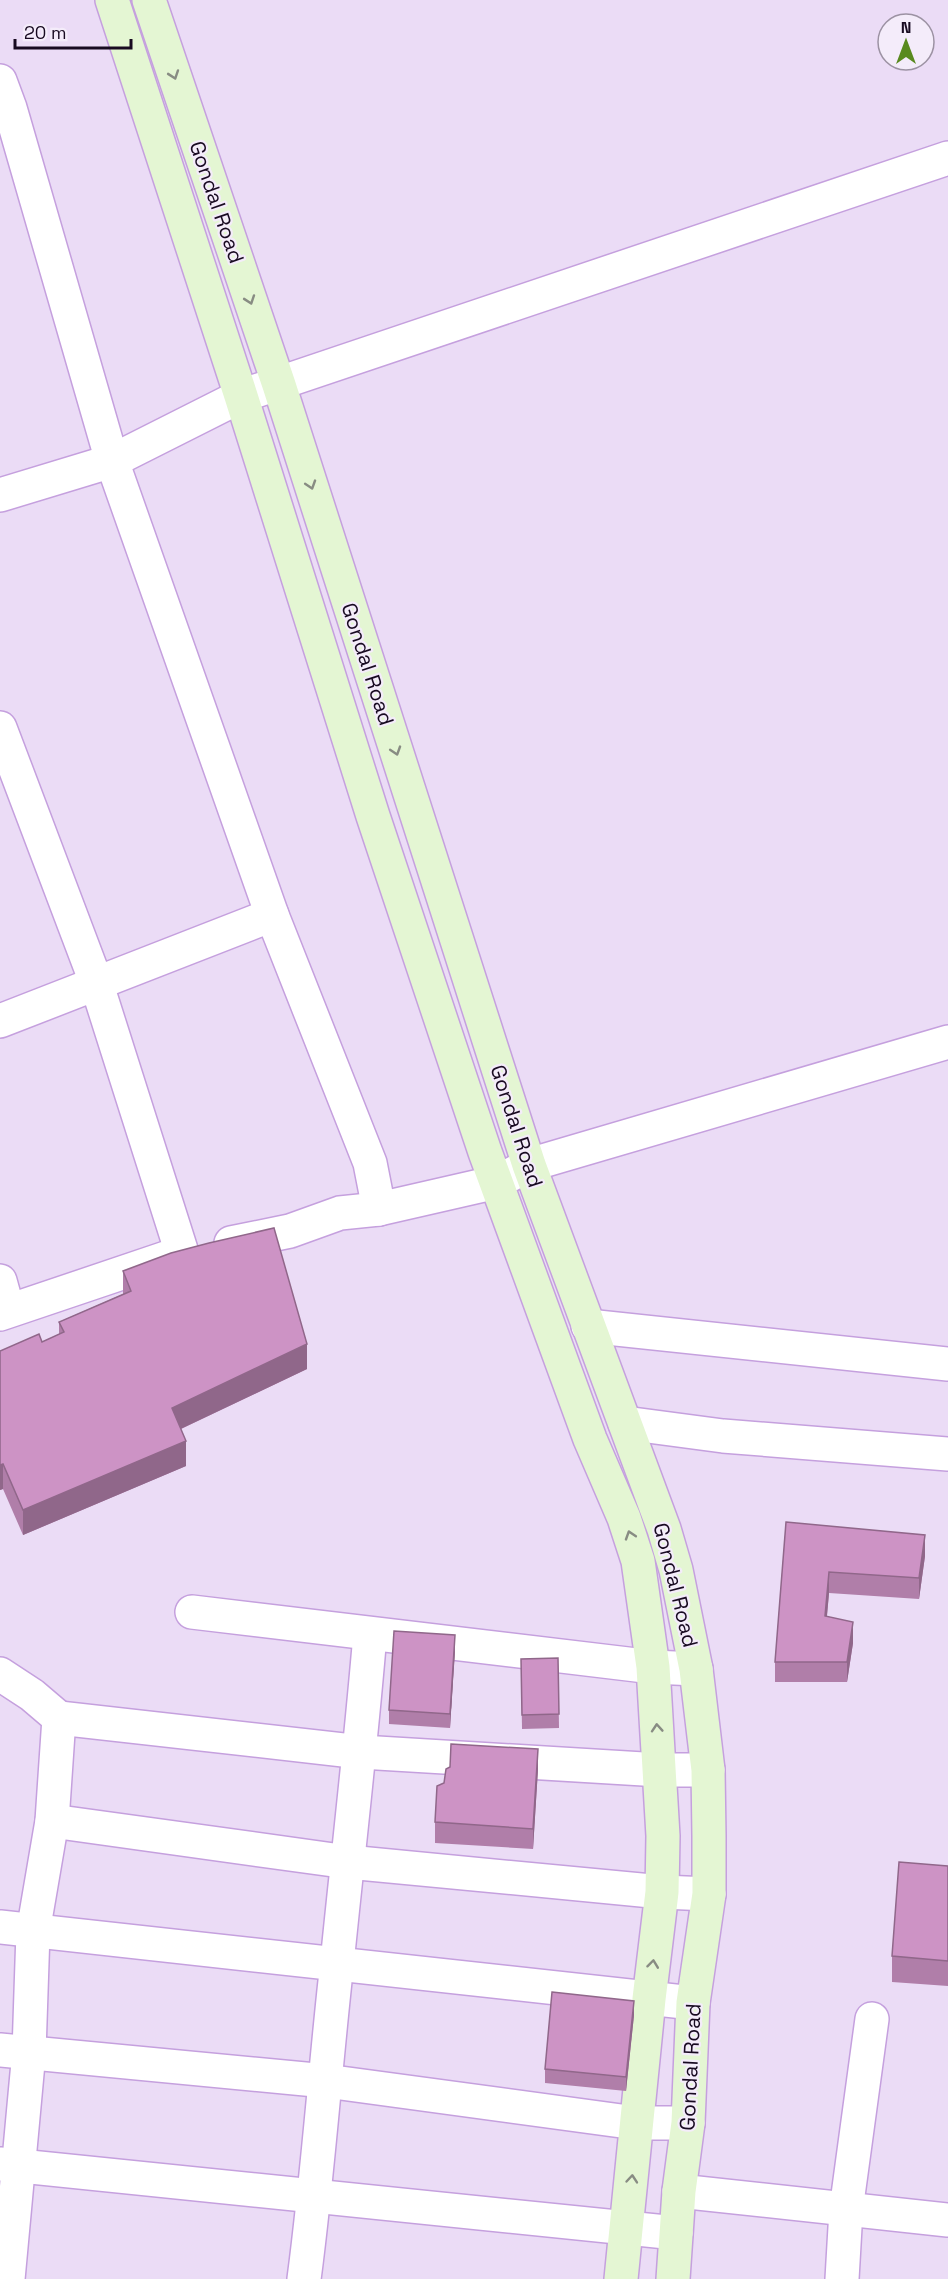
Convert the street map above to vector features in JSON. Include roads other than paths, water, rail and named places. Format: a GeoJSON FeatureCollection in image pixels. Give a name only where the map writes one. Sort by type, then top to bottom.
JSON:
{"type":"FeatureCollection","features":[{"type":"Feature","properties":{"kind":"main road","name":"Gondal Road"},"geometry":{"type":"LineString","coordinates":[[112,0],[242,396],[373,816],[496,1182],[590,1439],[624,1518],[638,1561],[652,1667],[660,1770],[663,1836],[662,1892],[621,2279]]}},
{"type":"Feature","properties":{"kind":"main road","name":"Gondal Road"},"geometry":{"type":"LineString","coordinates":[[148,0],[279,385],[529,1165],[664,1529],[676,1570],[696,1669],[708,1770],[709,1894],[693,2003],[687,2123],[679,2191],[673,2279]]}},
{"type":"Feature","properties":{"kind":"street"},"geometry":{"type":"LineString","coordinates":[[3,100],[112,462],[272,915],[370,1163],[379,1209]]}},
{"type":"Feature","properties":{"kind":"street"},"geometry":{"type":"LineString","coordinates":[[0,495],[112,462],[242,396],[948,158]]}},
{"type":"Feature","properties":{"kind":"street"},"geometry":{"type":"LineString","coordinates":[[0,728],[96,982],[182,1253]]}},
{"type":"Feature","properties":{"kind":"street"},"geometry":{"type":"LineString","coordinates":[[0,1021],[272,915]]}},
{"type":"Feature","properties":{"kind":"street"},"geometry":{"type":"LineString","coordinates":[[3,1302],[182,1253],[290,1231],[340,1213],[379,1209],[496,1182],[529,1165],[948,1042]]}},
{"type":"Feature","properties":{"kind":"street"},"geometry":{"type":"LineString","coordinates":[[588,1326],[948,1364]]}},
{"type":"Feature","properties":{"kind":"street"},"geometry":{"type":"LineString","coordinates":[[625,1423],[723,1436],[948,1454]]}},
{"type":"Feature","properties":{"kind":"street"},"geometry":{"type":"LineString","coordinates":[[192,1612],[652,1667],[696,1669]]}},
{"type":"Feature","properties":{"kind":"street"},"geometry":{"type":"LineString","coordinates":[[304,2279],[315,2196],[336,1965],[361,1752],[370,1634]]}},
{"type":"Feature","properties":{"kind":"street"},"geometry":{"type":"LineString","coordinates":[[0,1674],[32,1695],[59,1718],[361,1752],[660,1770],[708,1770]]}},
{"type":"Feature","properties":{"kind":"street"},"geometry":{"type":"LineString","coordinates":[[8,2279],[9,2165],[14,2051],[52,1821],[59,1718]]}},
{"type":"Feature","properties":{"kind":"street"},"geometry":{"type":"LineString","coordinates":[[52,1821],[348,1862],[662,1892],[709,1894]]}},
{"type":"Feature","properties":{"kind":"street"},"geometry":{"type":"LineString","coordinates":[[0,1928],[693,2003]]}},
{"type":"Feature","properties":{"kind":"street"},"geometry":{"type":"LineString","coordinates":[[842,2279],[846,2210],[872,2019]]}},
{"type":"Feature","properties":{"kind":"street"},"geometry":{"type":"LineString","coordinates":[[14,2051],[326,2081],[636,2123],[687,2123]]}},
{"type":"Feature","properties":{"kind":"street"},"geometry":{"type":"LineString","coordinates":[[9,2165],[628,2230],[676,2233]]}},
{"type":"Feature","properties":{"kind":"street"},"geometry":{"type":"LineString","coordinates":[[679,2191],[948,2220]]}}]}
